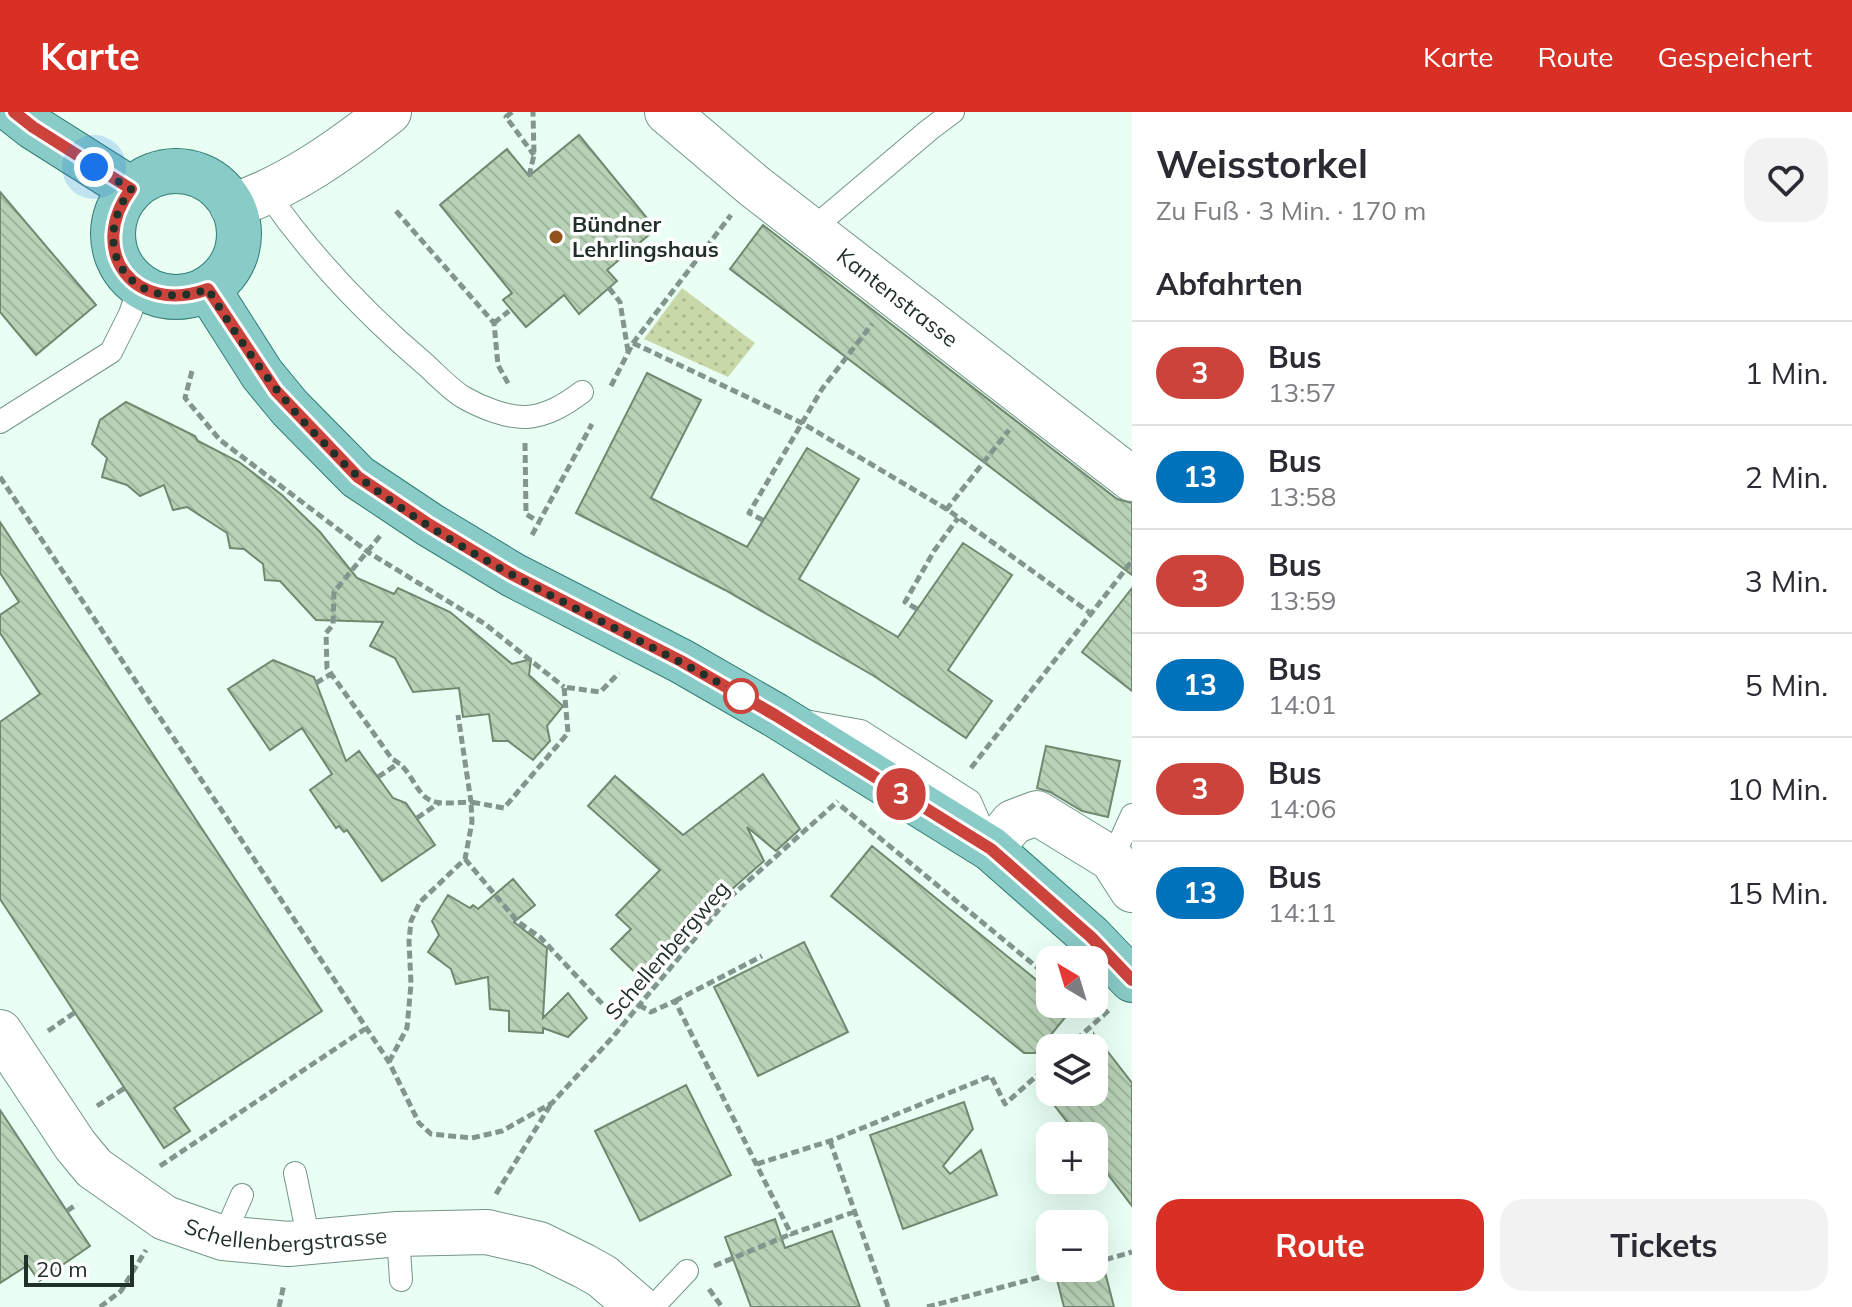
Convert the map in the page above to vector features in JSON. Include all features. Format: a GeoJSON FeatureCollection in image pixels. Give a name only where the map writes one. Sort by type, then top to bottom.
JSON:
{"type":"FeatureCollection","features":[{"type":"Feature","properties":{"kind":"main road"},"geometry":{"type":"LineString","coordinates":[[14,112],[131,189]]}},
{"type":"Feature","properties":{"kind":"main road"},"geometry":{"type":"LineString","coordinates":[[166,172],[186,172],[205,178],[221,190],[250,200],[238,224],[238,243],[228,269],[208,289],[189,296],[169,297],[139,288],[120,264],[113,245],[113,225],[119,205],[131,189],[147,178],[166,172]]}},
{"type":"Feature","properties":{"kind":"main road"},"geometry":{"type":"LineString","coordinates":[[208,289],[262,374],[358,477],[513,575],[681,661],[775,715],[991,849],[1081,928],[1122,994]]}},
{"type":"Feature","properties":{"kind":"street"},"geometry":{"type":"LineString","coordinates":[[250,200],[347,145],[389,112]]}},
{"type":"Feature","properties":{"kind":"street","name":"Kantenstrasse"},"geometry":{"type":"LineString","coordinates":[[667,112],[754,186],[1132,479]]}},
{"type":"Feature","properties":{"kind":"street"},"geometry":{"type":"LineString","coordinates":[[991,849],[1013,822],[1037,813],[1122,875]]}},
{"type":"Feature","properties":{"kind":"street","name":"Schellenbergstrasse"},"geometry":{"type":"LineString","coordinates":[[0,1032],[75,1145],[94,1168],[165,1218],[223,1238],[288,1244],[398,1234],[487,1232],[539,1244],[602,1276],[638,1307]]}},
{"type":"Feature","properties":{"kind":"lane"},"geometry":{"type":"LineString","coordinates":[[811,230],[953,112]]}},
{"type":"Feature","properties":{"kind":"lane"},"geometry":{"type":"LineString","coordinates":[[250,200],[288,223],[342,285],[409,351],[462,396],[489,409],[525,417],[563,406],[582,392]]}},
{"type":"Feature","properties":{"kind":"lane"},"geometry":{"type":"LineString","coordinates":[[0,422],[111,352],[139,288]]}},
{"type":"Feature","properties":{"kind":"lane"},"geometry":{"type":"LineString","coordinates":[[1122,875],[1132,815]]}},
{"type":"Feature","properties":{"kind":"lane"},"geometry":{"type":"LineString","coordinates":[[295,1173],[309,1241]]}},
{"type":"Feature","properties":{"kind":"lane"},"geometry":{"type":"LineString","coordinates":[[223,1238],[242,1195]]}},
{"type":"Feature","properties":{"kind":"lane"},"geometry":{"type":"LineString","coordinates":[[398,1234],[401,1280]]}},
{"type":"Feature","properties":{"kind":"lane"},"geometry":{"type":"LineString","coordinates":[[653,1307],[697,1278]]}},
{"type":"Feature","properties":{"kind":"path"},"geometry":{"type":"LineString","coordinates":[[512,112],[506,117],[534,155]]}},
{"type":"Feature","properties":{"kind":"path"},"geometry":{"type":"LineString","coordinates":[[529,176],[534,155],[533,112]]}},
{"type":"Feature","properties":{"kind":"path"},"geometry":{"type":"LineString","coordinates":[[608,392],[633,343],[754,186]]}},
{"type":"Feature","properties":{"kind":"path"},"geometry":{"type":"LineString","coordinates":[[396,211],[494,323],[498,365],[525,417],[526,514],[539,522]]}},
{"type":"Feature","properties":{"kind":"path"},"geometry":{"type":"LineString","coordinates":[[609,288],[620,302],[628,353]]}},
{"type":"Feature","properties":{"kind":"path"},"geometry":{"type":"LineString","coordinates":[[763,520],[749,513],[822,389],[895,295]]}},
{"type":"Feature","properties":{"kind":"path"},"geometry":{"type":"LineString","coordinates":[[494,323],[509,311]]}},
{"type":"Feature","properties":{"kind":"path"},"geometry":{"type":"LineString","coordinates":[[633,343],[802,423],[946,510],[1089,612]]}},
{"type":"Feature","properties":{"kind":"path"},"geometry":{"type":"LineString","coordinates":[[192,371],[185,398],[220,440],[368,552],[485,624],[564,687],[600,692],[620,672]]}},
{"type":"Feature","properties":{"kind":"path"},"geometry":{"type":"LineString","coordinates":[[946,510],[1032,401]]}},
{"type":"Feature","properties":{"kind":"path"},"geometry":{"type":"LineString","coordinates":[[532,535],[595,417]]}},
{"type":"Feature","properties":{"kind":"path","name":"Schellenbergweg"},"geometry":{"type":"LineString","coordinates":[[0,477],[389,1062],[419,1123],[431,1134],[472,1138],[502,1131],[552,1103]]}},
{"type":"Feature","properties":{"kind":"path"},"geometry":{"type":"LineString","coordinates":[[917,609],[905,602],[934,551],[958,518]]}},
{"type":"Feature","properties":{"kind":"path"},"geometry":{"type":"LineString","coordinates":[[381,535],[334,592],[333,625],[326,633],[327,668],[392,759],[400,762],[426,798],[504,808],[568,733],[564,687]]}},
{"type":"Feature","properties":{"kind":"path"},"geometry":{"type":"LineString","coordinates":[[965,776],[1089,612],[1132,561]]}},
{"type":"Feature","properties":{"kind":"path"},"geometry":{"type":"LineString","coordinates":[[316,683],[331,674]]}},
{"type":"Feature","properties":{"kind":"path"},"geometry":{"type":"LineString","coordinates":[[389,1062],[407,1028],[411,921],[420,902],[465,859],[472,822],[458,715]]}},
{"type":"Feature","properties":{"kind":"path"},"geometry":{"type":"LineString","coordinates":[[378,777],[400,762]]}},
{"type":"Feature","properties":{"kind":"path","name":"Schellenbergweg"},"geometry":{"type":"LineString","coordinates":[[494,1203],[496,1194],[552,1103],[727,900],[846,791]]}},
{"type":"Feature","properties":{"kind":"path"},"geometry":{"type":"LineString","coordinates":[[417,818],[440,802]]}},
{"type":"Feature","properties":{"kind":"path"},"geometry":{"type":"LineString","coordinates":[[836,803],[1036,967]]}},
{"type":"Feature","properties":{"kind":"path"},"geometry":{"type":"LineString","coordinates":[[465,859],[517,921],[541,938],[622,1025]]}},
{"type":"Feature","properties":{"kind":"path"},"geometry":{"type":"LineString","coordinates":[[639,1005],[651,1012],[762,956]]}},
{"type":"Feature","properties":{"kind":"path"},"geometry":{"type":"LineString","coordinates":[[1082,1034],[1122,994]]}},
{"type":"Feature","properties":{"kind":"path"},"geometry":{"type":"LineString","coordinates":[[675,1001],[791,1234]]}},
{"type":"Feature","properties":{"kind":"path"},"geometry":{"type":"LineString","coordinates":[[44,1033],[74,1013]]}},
{"type":"Feature","properties":{"kind":"path"},"geometry":{"type":"LineString","coordinates":[[159,1167],[365,1029]]}},
{"type":"Feature","properties":{"kind":"path"},"geometry":{"type":"LineString","coordinates":[[757,1164],[830,1141],[991,1076],[1005,1104],[1036,1076]]}},
{"type":"Feature","properties":{"kind":"path"},"geometry":{"type":"LineString","coordinates":[[93,1108],[125,1088]]}},
{"type":"Feature","properties":{"kind":"path"},"geometry":{"type":"LineString","coordinates":[[830,1141],[888,1307]]}},
{"type":"Feature","properties":{"kind":"path"},"geometry":{"type":"LineString","coordinates":[[711,1267],[854,1212]]}},
{"type":"Feature","properties":{"kind":"path"},"geometry":{"type":"LineString","coordinates":[[100,1307],[121,1291],[148,1247]]}},
{"type":"Feature","properties":{"kind":"path"},"geometry":{"type":"LineString","coordinates":[[1108,1259],[1132,1252]]}},
{"type":"Feature","properties":{"kind":"path"},"geometry":{"type":"LineString","coordinates":[[697,1278],[722,1307]]}},
{"type":"Feature","properties":{"kind":"path"},"geometry":{"type":"LineString","coordinates":[[927,1307],[1036,1278]]}},
{"type":"Feature","properties":{"kind":"path"},"geometry":{"type":"LineString","coordinates":[[963,1297],[966,1307]]}},
{"type":"Feature","properties":{"kind":"green space"},"geometry":{"type":"Polygon","coordinates":[[[682,288],[755,343],[728,377],[644,339],[682,288]]]}},
{"type":"Feature","properties":{"kind":"building","name":"Bündner Lehrlingshaus"},"geometry":{"type":"Polygon","coordinates":[[[579,135],[656,229],[607,270],[617,281],[579,314],[564,295],[526,327],[503,300],[512,293],[440,205],[507,149],[529,176],[579,135]]]}},
{"type":"Feature","properties":{"kind":"building"},"geometry":{"type":"Polygon","coordinates":[[[0,192],[96,305],[36,355],[0,312],[0,192]]]}},
{"type":"Feature","properties":{"kind":"building"},"geometry":{"type":"Polygon","coordinates":[[[763,225],[1117,499],[1132,503],[1132,575],[730,269],[763,225]]]}},
{"type":"Feature","properties":{"kind":"building"},"geometry":{"type":"Polygon","coordinates":[[[647,373],[701,400],[651,498],[747,547],[807,448],[859,479],[799,579],[898,637],[963,543],[1012,575],[948,670],[992,701],[966,738],[874,676],[725,590],[576,513],[647,373]]]}},
{"type":"Feature","properties":{"kind":"building"},"geometry":{"type":"Polygon","coordinates":[[[126,402],[239,462],[282,495],[320,532],[357,578],[394,594],[398,588],[450,612],[512,664],[531,659],[529,675],[563,706],[547,726],[550,741],[533,760],[508,741],[493,741],[489,714],[463,717],[459,688],[413,692],[395,658],[370,646],[383,622],[316,620],[280,581],[265,580],[263,564],[244,549],[230,548],[227,533],[187,507],[173,510],[164,485],[140,496],[127,485],[102,477],[107,458],[92,444],[100,420],[126,402]]]}},
{"type":"Feature","properties":{"kind":"building"},"geometry":{"type":"Polygon","coordinates":[[[0,522],[322,1011],[174,1108],[190,1131],[164,1148],[0,899],[0,722],[40,694],[0,633],[0,615],[19,602],[0,573],[0,522]]]}},
{"type":"Feature","properties":{"kind":"building"},"geometry":{"type":"Polygon","coordinates":[[[1132,588],[1132,691],[1082,652],[1132,588]]]}},
{"type":"Feature","properties":{"kind":"building"},"geometry":{"type":"Polygon","coordinates":[[[273,660],[314,677],[346,761],[359,751],[393,798],[406,803],[435,845],[382,881],[347,830],[344,832],[339,826],[336,828],[310,790],[332,774],[302,728],[270,750],[228,689],[273,660]]]}},
{"type":"Feature","properties":{"kind":"building"},"geometry":{"type":"Polygon","coordinates":[[[1046,746],[1120,761],[1108,817],[1082,811],[1037,788],[1046,746]]]}},
{"type":"Feature","properties":{"kind":"building"},"geometry":{"type":"Polygon","coordinates":[[[763,774],[800,829],[776,851],[747,827],[764,861],[714,905],[718,909],[646,983],[611,949],[631,929],[616,915],[660,870],[588,806],[615,776],[683,835],[763,774]]]}},
{"type":"Feature","properties":{"kind":"building"},"geometry":{"type":"Polygon","coordinates":[[[872,846],[1036,980],[1036,1018],[1065,1018],[1052,1034],[1036,1034],[1036,1053],[1024,1053],[831,896],[872,846]]]}},
{"type":"Feature","properties":{"kind":"building"},"geometry":{"type":"Polygon","coordinates":[[[513,879],[535,905],[514,922],[547,948],[543,1018],[568,993],[587,1018],[568,1037],[543,1028],[543,1033],[509,1031],[509,1011],[490,1009],[488,977],[456,984],[451,969],[428,952],[439,935],[432,921],[448,895],[470,908],[473,905],[478,909],[513,879]]]}},
{"type":"Feature","properties":{"kind":"building"},"geometry":{"type":"Polygon","coordinates":[[[804,942],[848,1032],[758,1076],[714,987],[804,942]]]}},
{"type":"Feature","properties":{"kind":"building"},"geometry":{"type":"Polygon","coordinates":[[[1108,1052],[1132,1083],[1132,1206],[1108,1174],[1108,1122],[1067,1122],[1055,1106],[1108,1106],[1108,1052]]]}},
{"type":"Feature","properties":{"kind":"building"},"geometry":{"type":"Polygon","coordinates":[[[686,1085],[731,1175],[640,1221],[595,1131],[686,1085]]]}},
{"type":"Feature","properties":{"kind":"building"},"geometry":{"type":"Polygon","coordinates":[[[964,1102],[973,1129],[943,1166],[950,1174],[981,1150],[997,1195],[903,1229],[870,1135],[964,1102]]]}},
{"type":"Feature","properties":{"kind":"building"},"geometry":{"type":"Polygon","coordinates":[[[0,1110],[90,1246],[39,1281],[28,1265],[0,1283],[0,1110]]]}},
{"type":"Feature","properties":{"kind":"building"},"geometry":{"type":"Polygon","coordinates":[[[775,1219],[785,1248],[832,1231],[860,1307],[751,1307],[725,1237],[775,1219]]]}},
{"type":"Feature","properties":{"kind":"building"},"geometry":{"type":"Polygon","coordinates":[[[1058,1282],[1108,1282],[1114,1307],[1064,1307],[1058,1282]]]}},
{"type":"Feature","properties":{"kind":"bus line","name":"3"},"geometry":{"type":"LineString","coordinates":[[14,112],[131,189],[119,205],[113,225],[113,245],[120,264],[133,281],[139,288],[169,297],[189,296],[208,289],[262,374],[290,408],[358,477],[513,575],[681,661],[775,715],[991,849],[1042,891],[1132,980]]}},
{"type":"Feature","properties":{"kind":"place","name":"Bündner Lehrlingshaus"},"geometry":{"type":"Point","coordinates":[556,237]}},
{"type":"Feature","properties":{"kind":"route"},"geometry":{"type":"LineString","coordinates":[[94,167],[131,189],[119,205],[113,225],[113,245],[120,264],[133,281],[139,288],[169,297],[189,296],[208,289],[262,374],[290,408],[358,477],[513,575],[681,661],[751,701],[741,696]]}}]}
